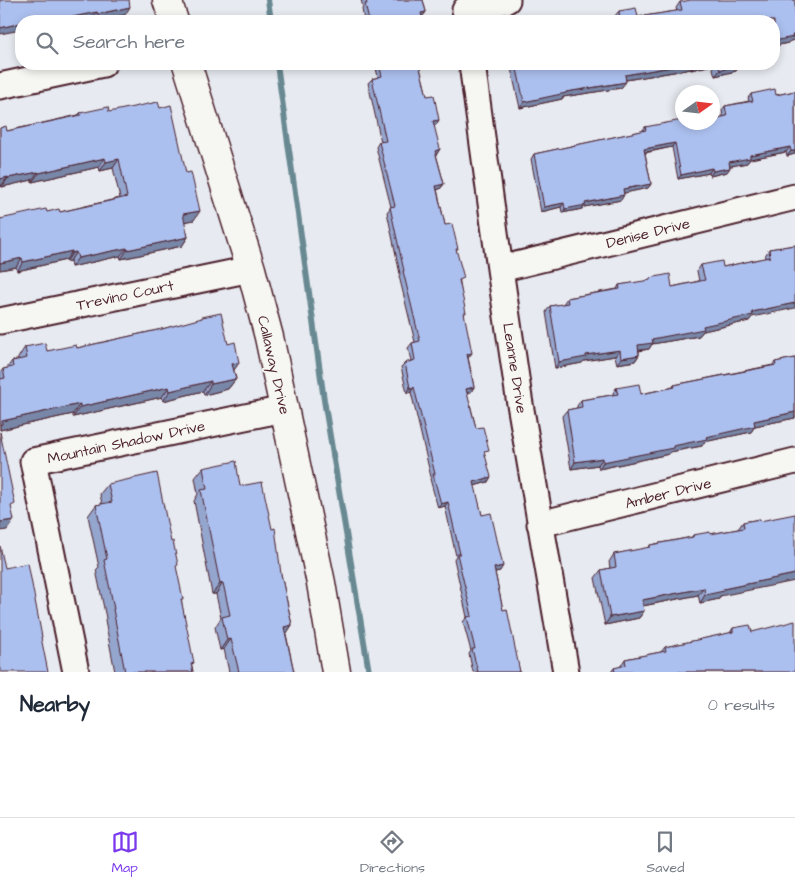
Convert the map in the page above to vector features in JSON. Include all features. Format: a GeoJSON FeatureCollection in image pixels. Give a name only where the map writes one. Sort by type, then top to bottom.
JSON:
{"type":"FeatureCollection","features":[{"type":"Feature","properties":{"kind":"street"},"geometry":{"type":"LineString","coordinates":[[167,0],[172,15]]}},
{"type":"Feature","properties":{"kind":"street"},"geometry":{"type":"LineString","coordinates":[[465,11],[507,0]]}},
{"type":"Feature","properties":{"kind":"street"},"geometry":{"type":"LineString","coordinates":[[0,86],[74,70]]}},
{"type":"Feature","properties":{"kind":"street","name":"Callaway Drive"},"geometry":{"type":"LineString","coordinates":[[189,70],[269,337],[320,583],[336,672]]}},
{"type":"Feature","properties":{"kind":"street","name":"Leanne Drive"},"geometry":{"type":"LineString","coordinates":[[473,70],[519,398],[566,672]]}},
{"type":"Feature","properties":{"kind":"street","name":"Denise Drive"},"geometry":{"type":"LineString","coordinates":[[500,269],[795,197]]}},
{"type":"Feature","properties":{"kind":"street","name":"Trevino Court"},"geometry":{"type":"LineString","coordinates":[[0,321],[250,270]]}},
{"type":"Feature","properties":{"kind":"street","name":"Mountain Shadow Drive"},"geometry":{"type":"LineString","coordinates":[[76,672],[33,461],[284,409]]}},
{"type":"Feature","properties":{"kind":"street","name":"Amber Drive"},"geometry":{"type":"LineString","coordinates":[[540,524],[795,461]]}},
{"type":"Feature","properties":{"kind":"building"},"geometry":{"type":"Polygon","coordinates":[[[0,0],[129,0],[130,7],[98,14],[97,12],[82,15],[15,15],[15,24],[0,28],[0,0]]]}},
{"type":"Feature","properties":{"kind":"building"},"geometry":{"type":"Polygon","coordinates":[[[366,0],[423,0],[426,12],[421,13],[422,15],[368,15],[365,4],[367,4],[366,0]]]}},
{"type":"Feature","properties":{"kind":"building"},"geometry":{"type":"Polygon","coordinates":[[[691,0],[795,0],[795,35],[780,40],[780,15],[651,15],[682,10],[680,2],[691,0]]]}},
{"type":"Feature","properties":{"kind":"building"},"geometry":{"type":"Polygon","coordinates":[[[636,8],[638,15],[619,15],[619,11],[636,8]]]}},
{"type":"Feature","properties":{"kind":"building"},"geometry":{"type":"Polygon","coordinates":[[[380,70],[420,70],[427,96],[434,95],[439,120],[433,121],[440,149],[435,151],[444,184],[436,186],[445,225],[452,224],[458,249],[456,249],[464,278],[459,280],[472,353],[467,354],[474,387],[466,389],[476,428],[483,427],[489,450],[484,451],[491,477],[474,482],[482,515],[491,513],[503,566],[494,568],[503,610],[507,609],[520,672],[478,672],[472,649],[475,649],[467,617],[472,616],[457,554],[460,554],[448,502],[441,504],[414,387],[410,388],[405,363],[415,360],[412,343],[420,341],[390,207],[395,206],[379,142],[386,141],[372,79],[382,76],[380,70]]]}},
{"type":"Feature","properties":{"kind":"building"},"geometry":{"type":"Polygon","coordinates":[[[517,70],[654,70],[625,75],[626,82],[566,92],[524,102],[517,70]]]}},
{"type":"Feature","properties":{"kind":"building"},"geometry":{"type":"Polygon","coordinates":[[[775,89],[776,95],[795,91],[795,151],[791,151],[790,147],[750,155],[750,158],[729,162],[730,168],[713,171],[712,168],[681,175],[675,143],[644,149],[651,184],[623,189],[624,195],[585,203],[586,205],[565,209],[564,203],[544,207],[534,154],[646,130],[645,127],[675,121],[675,130],[720,130],[720,117],[727,116],[725,106],[753,101],[751,94],[775,89]]]}},
{"type":"Feature","properties":{"kind":"building"},"geometry":{"type":"Polygon","coordinates":[[[158,102],[160,108],[171,105],[186,173],[191,172],[200,211],[183,214],[188,237],[78,258],[76,252],[72,253],[72,251],[23,262],[22,258],[0,263],[0,219],[46,209],[47,212],[59,209],[60,212],[127,197],[119,159],[106,162],[105,158],[39,173],[0,179],[0,128],[6,126],[7,131],[81,115],[80,113],[108,107],[109,112],[158,102]]]}},
{"type":"Feature","properties":{"kind":"building"},"geometry":{"type":"Polygon","coordinates":[[[795,245],[795,303],[752,312],[753,315],[703,326],[704,329],[652,339],[653,343],[638,345],[639,355],[621,358],[620,350],[586,355],[586,357],[559,362],[550,306],[568,303],[567,298],[620,289],[619,285],[650,280],[650,278],[670,274],[672,287],[705,280],[701,265],[722,261],[723,267],[770,257],[769,249],[795,245]]]}},
{"type":"Feature","properties":{"kind":"building"},"geometry":{"type":"Polygon","coordinates":[[[221,313],[228,344],[235,342],[239,363],[232,364],[236,379],[211,384],[211,381],[170,391],[169,387],[80,407],[80,404],[2,421],[0,425],[0,379],[5,378],[3,369],[13,367],[12,361],[27,358],[25,347],[45,343],[47,351],[76,345],[77,348],[162,329],[221,313]]]}},
{"type":"Feature","properties":{"kind":"building"},"geometry":{"type":"Polygon","coordinates":[[[795,358],[795,412],[754,421],[755,426],[706,437],[707,439],[673,446],[673,448],[603,462],[603,458],[575,462],[567,410],[582,407],[581,400],[618,394],[616,388],[639,384],[641,394],[675,387],[674,385],[776,365],[775,362],[795,358]]]}},
{"type":"Feature","properties":{"kind":"building"},"geometry":{"type":"Polygon","coordinates":[[[0,432],[15,504],[11,506],[14,520],[0,522],[0,432]]]}},
{"type":"Feature","properties":{"kind":"building"},"geometry":{"type":"Polygon","coordinates":[[[236,461],[240,486],[262,482],[272,529],[275,528],[281,574],[292,625],[284,627],[294,672],[239,672],[231,639],[227,640],[222,617],[230,615],[223,583],[220,584],[201,490],[207,489],[203,468],[236,461]]]}},
{"type":"Feature","properties":{"kind":"building"},"geometry":{"type":"Polygon","coordinates":[[[157,473],[171,542],[173,541],[178,565],[176,566],[183,599],[181,599],[194,663],[191,664],[193,672],[125,672],[104,560],[107,559],[96,505],[112,502],[108,484],[157,473]]]}},
{"type":"Feature","properties":{"kind":"building"},"geometry":{"type":"Polygon","coordinates":[[[795,514],[795,574],[723,589],[724,591],[705,595],[704,588],[642,600],[644,611],[610,617],[601,570],[616,567],[614,554],[693,537],[693,535],[744,528],[743,522],[760,519],[760,521],[795,514]]]}},
{"type":"Feature","properties":{"kind":"building"},"geometry":{"type":"Polygon","coordinates":[[[0,546],[5,568],[28,563],[48,672],[0,672],[0,546]]]}},
{"type":"Feature","properties":{"kind":"building"},"geometry":{"type":"Polygon","coordinates":[[[795,621],[795,672],[615,672],[614,668],[626,665],[625,659],[666,651],[665,647],[733,632],[733,628],[750,625],[752,632],[795,621]]]}},
{"type":"Feature","properties":{"kind":"waterway"},"geometry":{"type":"LineString","coordinates":[[268,0],[270,15]]}},
{"type":"Feature","properties":{"kind":"waterway"},"geometry":{"type":"LineString","coordinates":[[278,70],[324,400],[369,672]]}}]}
